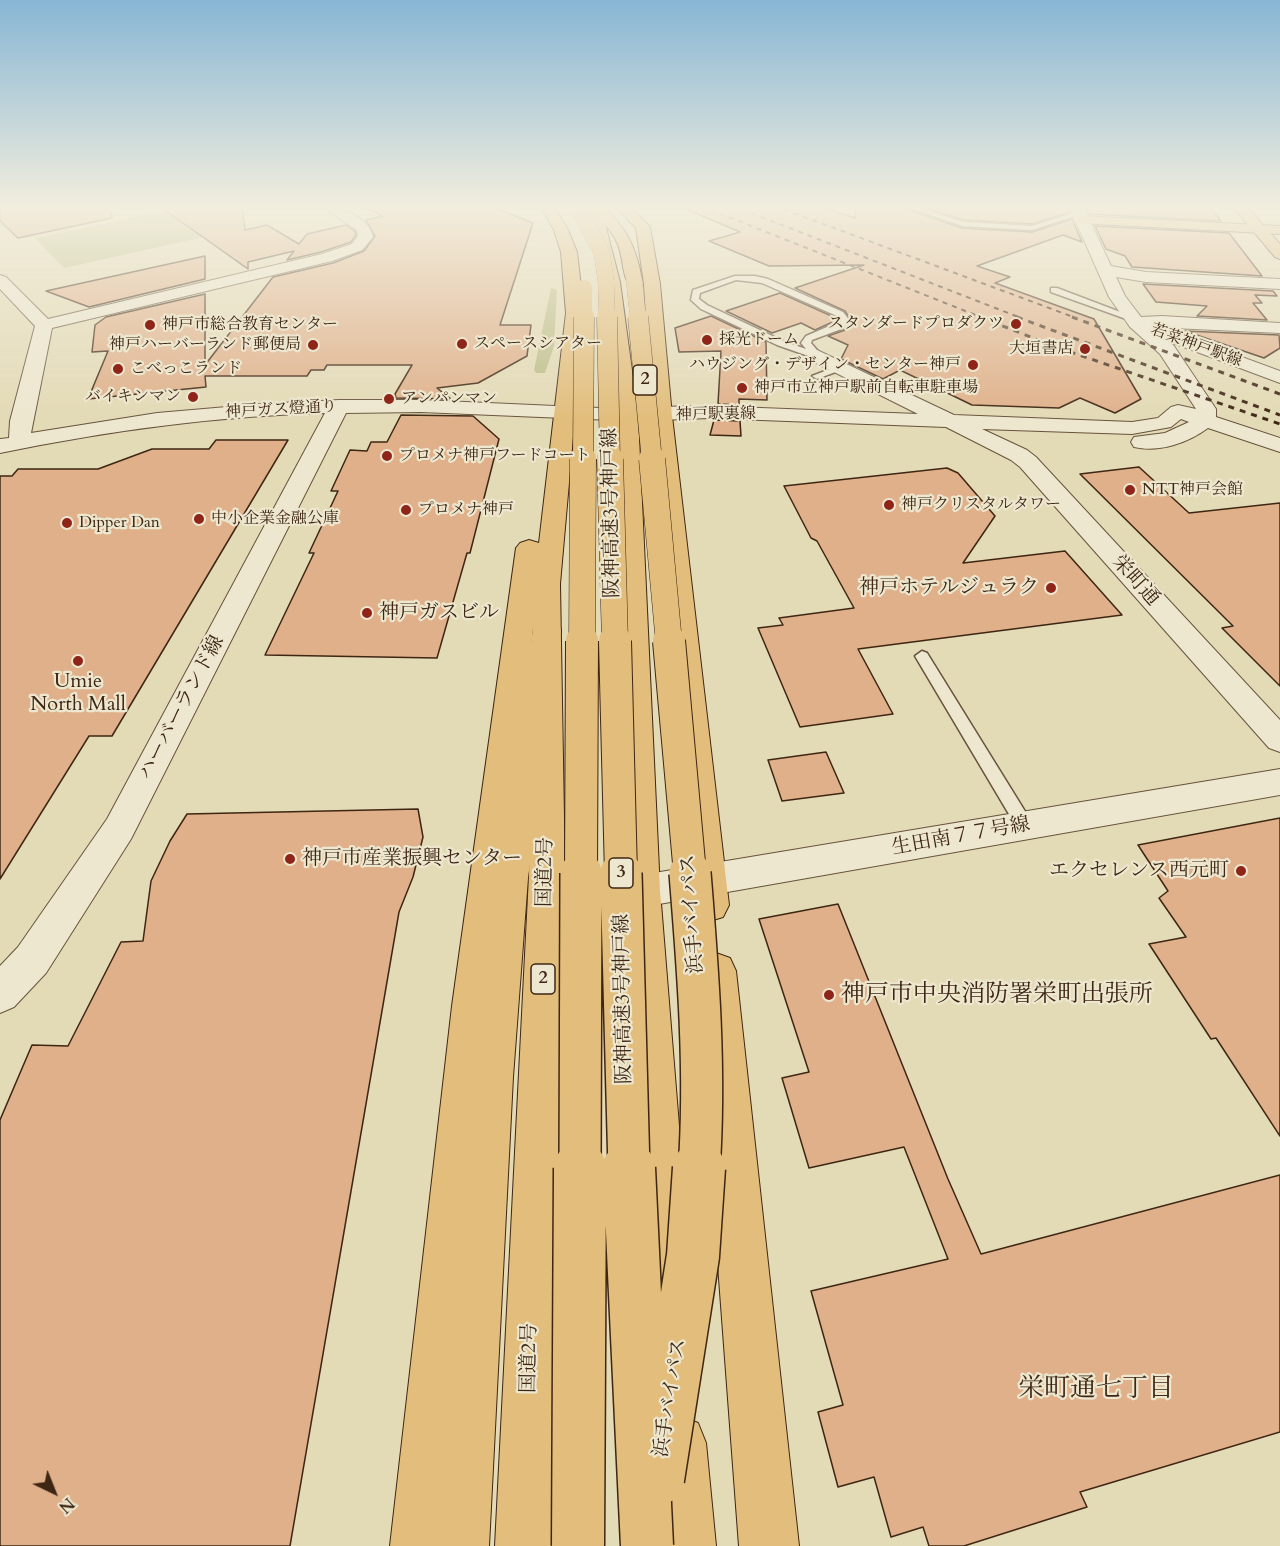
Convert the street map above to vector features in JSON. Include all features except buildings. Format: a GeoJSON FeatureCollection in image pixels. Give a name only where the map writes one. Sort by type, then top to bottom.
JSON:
{"type":"FeatureCollection","features":[{"type":"Feature","properties":{"kind":"main road","name":"国道2号"},"geometry":{"type":"LineString","coordinates":[[525,1546],[547,876],[547,584],[575,313],[571,278]]}},
{"type":"Feature","properties":{"kind":"main road","name":"阪神高速3号神戸線"},"geometry":{"type":"LineString","coordinates":[[578,1546],[583,278]]}},
{"type":"Feature","properties":{"kind":"main road","name":"阪神高速3号神戸線"},"geometry":{"type":"LineString","coordinates":[[605,278],[627,1121],[647,1546]]}},
{"type":"Feature","properties":{"kind":"main road","name":"2"},"geometry":{"type":"LineString","coordinates":[[611,278],[645,415],[642,891],[662,1229],[686,1546]]}},
{"type":"Feature","properties":{"kind":"main road","name":"浜手バイパス"},"geometry":{"type":"LineString","coordinates":[[634,278],[694,922],[700,1020],[702,1125],[693,1256],[647,1546]]}},
{"type":"Feature","properties":{"kind":"main road"},"geometry":{"type":"LineString","coordinates":[[651,278],[645,415],[708,880],[769,1546]]}},
{"type":"Feature","properties":{"kind":"main road"},"geometry":{"type":"LineString","coordinates":[[420,1546],[472,1006],[541,434],[564,412]]}},
{"type":"Feature","properties":{"kind":"main road","name":"2"},"geometry":{"type":"LineString","coordinates":[[459,1546],[490,1089],[510,878],[547,630]]}},
{"type":"Feature","properties":{"kind":"street"},"geometry":{"type":"LineString","coordinates":[[44,325],[242,278]]}},
{"type":"Feature","properties":{"kind":"street","name":"若菜神戸駅線"},"geometry":{"type":"LineString","coordinates":[[1109,278],[1117,297],[1134,321],[1280,377]]}},
{"type":"Feature","properties":{"kind":"street"},"geometry":{"type":"LineString","coordinates":[[1168,278],[1280,284]]}},
{"type":"Feature","properties":{"kind":"street"},"geometry":{"type":"LineString","coordinates":[[0,280],[44,325]]}},
{"type":"Feature","properties":{"kind":"street"},"geometry":{"type":"LineString","coordinates":[[1134,321],[1280,328]]}},
{"type":"Feature","properties":{"kind":"street"},"geometry":{"type":"LineString","coordinates":[[1134,321],[1138,344],[1145,354]]}},
{"type":"Feature","properties":{"kind":"street"},"geometry":{"type":"LineString","coordinates":[[1134,321],[1167,350],[1206,409],[1205,420]]}},
{"type":"Feature","properties":{"kind":"street"},"geometry":{"type":"LineString","coordinates":[[10,444],[21,421],[44,325]]}},
{"type":"Feature","properties":{"kind":"street","name":"栄町通"},"geometry":{"type":"LineString","coordinates":[[817,366],[841,368],[1028,462],[1280,740]]}},
{"type":"Feature","properties":{"kind":"street","name":"神戸駅裏線"},"geometry":{"type":"LineString","coordinates":[[645,415],[708,412],[1132,428],[1164,423],[1174,402],[1205,420],[1280,445]]}},
{"type":"Feature","properties":{"kind":"street","name":"神戸ガス燈通り"},"geometry":{"type":"LineString","coordinates":[[10,444],[198,415],[339,406],[421,406],[645,415]]}},
{"type":"Feature","properties":{"kind":"street","name":"ハーバーランド線"},"geometry":{"type":"LineString","coordinates":[[0,994],[33,960],[119,829],[339,406]]}},
{"type":"Feature","properties":{"kind":"street","name":"神戸駅裏線"},"geometry":{"type":"LineString","coordinates":[[645,415],[708,426],[1147,442],[1172,439],[1190,433],[1205,420]]}},
{"type":"Feature","properties":{"kind":"street","name":"生田南７７号線"},"geometry":{"type":"LineString","coordinates":[[642,891],[1280,782]]}},
{"type":"Feature","properties":{"kind":"lane"},"geometry":{"type":"LineString","coordinates":[[734,278],[696,292],[695,300],[780,343],[817,366]]}},
{"type":"Feature","properties":{"kind":"lane"},"geometry":{"type":"LineString","coordinates":[[755,278],[840,314],[846,321],[845,324],[809,338],[806,343],[817,366]]}},
{"type":"Feature","properties":{"kind":"lane"},"geometry":{"type":"LineString","coordinates":[[705,279],[714,284]]}},
{"type":"Feature","properties":{"kind":"lane"},"geometry":{"type":"LineString","coordinates":[[1054,290],[1134,321]]}},
{"type":"Feature","properties":{"kind":"lane"},"geometry":{"type":"LineString","coordinates":[[922,656],[1025,826]]}},
{"type":"Feature","properties":{"kind":"green space"},"geometry":{"type":"Polygon","coordinates":[[[551,288],[557,290],[554,346],[545,373],[536,373],[534,370],[551,288]]]}},
{"type":"Feature","properties":{"kind":"railway"},"geometry":{"type":"LineString","coordinates":[[883,278],[983,318]]}},
{"type":"Feature","properties":{"kind":"railway"},"geometry":{"type":"LineString","coordinates":[[919,278],[1021,318]]}},
{"type":"Feature","properties":{"kind":"railway"},"geometry":{"type":"LineString","coordinates":[[969,278],[1076,318]]}},
{"type":"Feature","properties":{"kind":"railway"},"geometry":{"type":"LineString","coordinates":[[980,317],[1056,347],[1280,424]]}},
{"type":"Feature","properties":{"kind":"railway"},"geometry":{"type":"LineString","coordinates":[[1017,317],[1280,415]]}},
{"type":"Feature","properties":{"kind":"railway"},"geometry":{"type":"LineString","coordinates":[[1072,317],[1280,394]]}},
{"type":"Feature","properties":{"kind":"place","name":"スタンダードプロダクツ"},"geometry":{"type":"Point","coordinates":[1016,324]}},
{"type":"Feature","properties":{"kind":"place","name":"神戸市総合教育センター"},"geometry":{"type":"Point","coordinates":[150,325]}},
{"type":"Feature","properties":{"kind":"place","name":"採光ドーム"},"geometry":{"type":"Point","coordinates":[707,340]}},
{"type":"Feature","properties":{"kind":"place","name":"スペースシアター"},"geometry":{"type":"Point","coordinates":[462,344]}},
{"type":"Feature","properties":{"kind":"place","name":"神戸ハーバーランド郵便局"},"geometry":{"type":"Point","coordinates":[313,345]}},
{"type":"Feature","properties":{"kind":"place","name":"大垣書店"},"geometry":{"type":"Point","coordinates":[1085,349]}},
{"type":"Feature","properties":{"kind":"place","name":"ハウジング・デザイン・センター神戸"},"geometry":{"type":"Point","coordinates":[973,365]}},
{"type":"Feature","properties":{"kind":"place","name":"こべっこランド"},"geometry":{"type":"Point","coordinates":[118,369]}},
{"type":"Feature","properties":{"kind":"place","name":"神戸市立神戸駅前自転車駐車場"},"geometry":{"type":"Point","coordinates":[742,388]}},
{"type":"Feature","properties":{"kind":"place","name":"バイキンマン"},"geometry":{"type":"Point","coordinates":[193,397]}},
{"type":"Feature","properties":{"kind":"place","name":"アンパンマン"},"geometry":{"type":"Point","coordinates":[389,399]}},
{"type":"Feature","properties":{"kind":"place","name":"プロメナ神戸フードコート"},"geometry":{"type":"Point","coordinates":[387,456]}},
{"type":"Feature","properties":{"kind":"place","name":"NTT神戸会館"},"geometry":{"type":"Point","coordinates":[1130,490]}},
{"type":"Feature","properties":{"kind":"place","name":"神戸クリスタルタワー"},"geometry":{"type":"Point","coordinates":[889,505]}},
{"type":"Feature","properties":{"kind":"place","name":"プロメナ神戸"},"geometry":{"type":"Point","coordinates":[406,510]}},
{"type":"Feature","properties":{"kind":"place","name":"中小企業金融公庫"},"geometry":{"type":"Point","coordinates":[199,519]}},
{"type":"Feature","properties":{"kind":"place","name":"Dipper Dan"},"geometry":{"type":"Point","coordinates":[67,523]}},
{"type":"Feature","properties":{"kind":"place","name":"神戸ホテルジュラク"},"geometry":{"type":"Point","coordinates":[1051,588]}},
{"type":"Feature","properties":{"kind":"place","name":"神戸ガスビル"},"geometry":{"type":"Point","coordinates":[367,613]}},
{"type":"Feature","properties":{"kind":"place","name":"Umie North Mall"},"geometry":{"type":"Point","coordinates":[78,661]}},
{"type":"Feature","properties":{"kind":"place","name":"神戸市産業振興センター"},"geometry":{"type":"Point","coordinates":[290,859]}},
{"type":"Feature","properties":{"kind":"place","name":"エクセレンス西元町"},"geometry":{"type":"Point","coordinates":[1241,871]}},
{"type":"Feature","properties":{"kind":"place","name":"神戸市中央消防署栄町出張所"},"geometry":{"type":"Point","coordinates":[829,995]}},
{"type":"Feature","properties":{"kind":"district","name":"栄町通七丁目"},"geometry":{"type":"Point","coordinates":[1096,1390]}}]}
